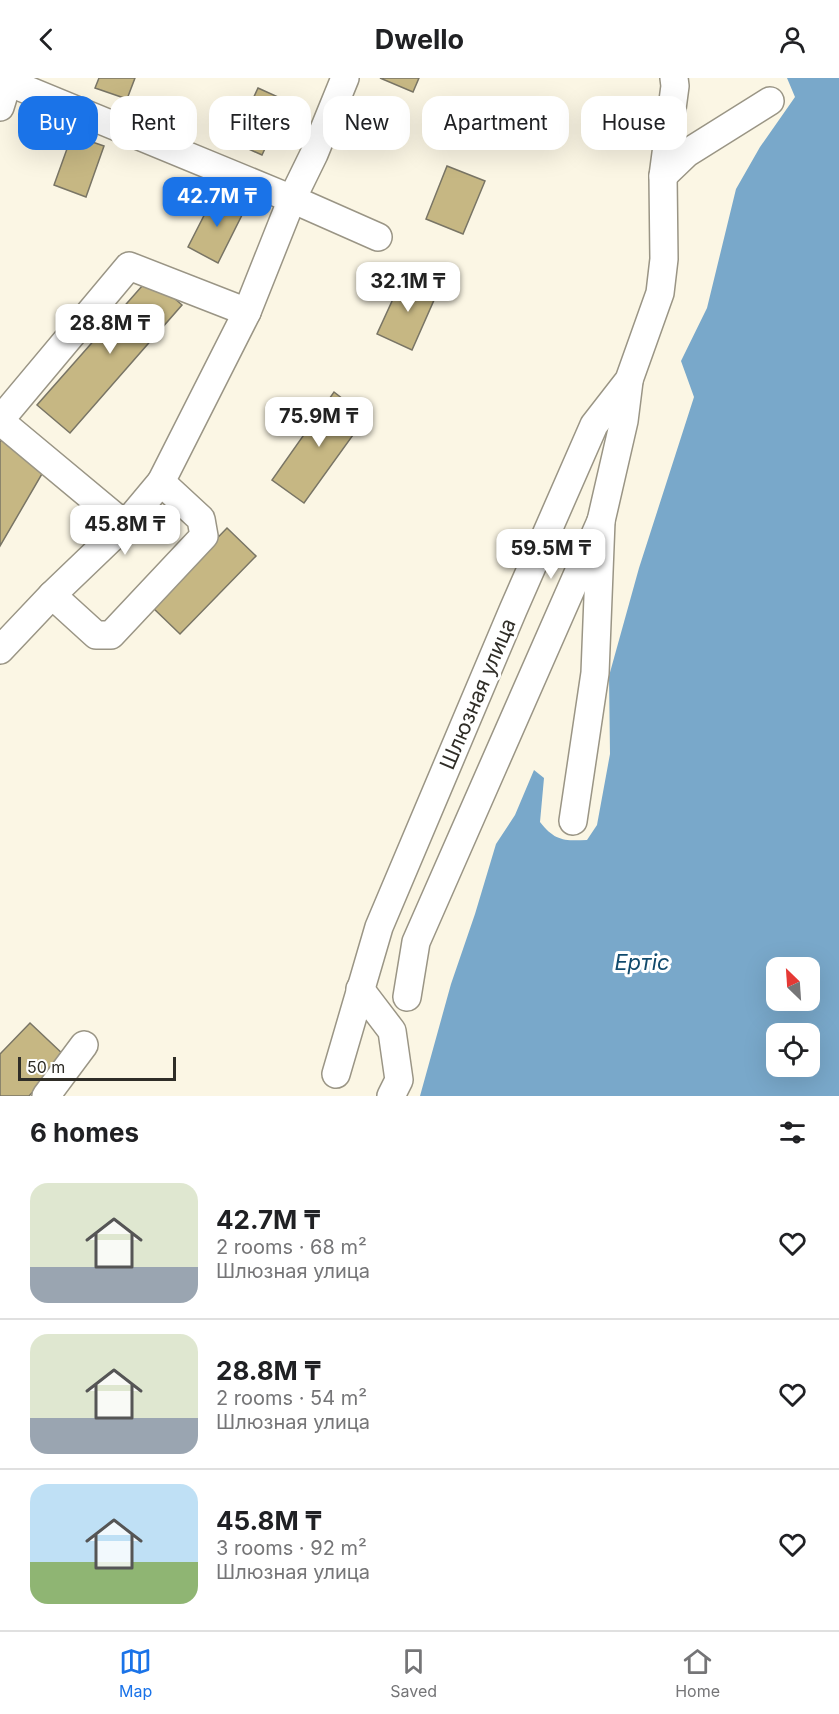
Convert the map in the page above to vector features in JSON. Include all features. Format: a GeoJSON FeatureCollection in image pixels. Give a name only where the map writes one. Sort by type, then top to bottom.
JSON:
{"type":"FeatureCollection","features":[{"type":"Feature","properties":{"kind":"street"},"geometry":{"type":"LineString","coordinates":[[0,650],[52,595],[125,525],[161,482],[247,312],[292,199],[314,154],[345,78]]}},
{"type":"Feature","properties":{"kind":"street","name":"Шлюзная улица"},"geometry":{"type":"LineString","coordinates":[[336,1074],[379,927],[594,425],[629,380],[660,293],[664,259],[663,176],[675,86],[674,78]]}},
{"type":"Feature","properties":{"kind":"street"},"geometry":{"type":"LineString","coordinates":[[6,89],[292,199],[378,237]]}},
{"type":"Feature","properties":{"kind":"street"},"geometry":{"type":"LineString","coordinates":[[663,176],[687,153],[770,101]]}},
{"type":"Feature","properties":{"kind":"street"},"geometry":{"type":"LineString","coordinates":[[125,525],[0,420],[129,266],[247,312]]}},
{"type":"Feature","properties":{"kind":"street"},"geometry":{"type":"LineString","coordinates":[[573,821],[595,673],[601,521],[624,421],[629,380]]}},
{"type":"Feature","properties":{"kind":"street"},"geometry":{"type":"LineString","coordinates":[[52,595],[96,635],[111,635],[204,536],[201,519],[161,482]]}},
{"type":"Feature","properties":{"kind":"street"},"geometry":{"type":"LineString","coordinates":[[407,997],[416,942],[601,521]]}},
{"type":"Feature","properties":{"kind":"street"},"geometry":{"type":"LineString","coordinates":[[360,989],[392,1031],[399,1080],[391,1096]]}},
{"type":"Feature","properties":{"kind":"street"},"geometry":{"type":"LineString","coordinates":[[46,1096],[84,1045]]}},
{"type":"Feature","properties":{"kind":"water","name":"Ертіс"},"geometry":{"type":"Polygon","coordinates":[[[787,78],[839,78],[839,1096],[420,1096],[451,984],[496,844],[515,815],[534,770],[544,778],[540,822],[550,833],[566,840],[587,840],[597,825],[610,754],[609,676],[639,568],[694,397],[681,361],[707,308],[736,189],[760,147],[795,97],[787,78]]]}},
{"type":"Feature","properties":{"kind":"building"},"geometry":{"type":"Polygon","coordinates":[[[99,78],[135,78],[128,96],[118,96],[95,88],[99,78]]]}},
{"type":"Feature","properties":{"kind":"building"},"geometry":{"type":"Polygon","coordinates":[[[380,78],[419,78],[413,92],[380,78]]]}},
{"type":"Feature","properties":{"kind":"building"},"geometry":{"type":"Polygon","coordinates":[[[258,88],[276,96],[254,96],[258,88]]]}},
{"type":"Feature","properties":{"kind":"building"},"geometry":{"type":"Polygon","coordinates":[[[98,144],[104,146],[86,197],[54,185],[67,150],[98,150],[98,144]]]}},
{"type":"Feature","properties":{"kind":"building"},"geometry":{"type":"Polygon","coordinates":[[[251,150],[264,150],[262,155],[251,150]]]}},
{"type":"Feature","properties":{"kind":"building"},"geometry":{"type":"Polygon","coordinates":[[[447,166],[485,181],[463,234],[426,219],[447,166]]]}},
{"type":"Feature","properties":{"kind":"building"},"geometry":{"type":"Polygon","coordinates":[[[215,194],[245,209],[218,263],[188,247],[215,194]]]}},
{"type":"Feature","properties":{"kind":"building"},"geometry":{"type":"Polygon","coordinates":[[[404,275],[438,291],[412,350],[377,334],[404,275]]]}},
{"type":"Feature","properties":{"kind":"building"},"geometry":{"type":"Polygon","coordinates":[[[150,277],[182,305],[70,433],[37,405],[150,277]]]}},
{"type":"Feature","properties":{"kind":"building"},"geometry":{"type":"Polygon","coordinates":[[[334,392],[366,417],[304,503],[272,480],[334,392]]]}},
{"type":"Feature","properties":{"kind":"building"},"geometry":{"type":"Polygon","coordinates":[[[1,440],[46,467],[0,546],[0,442],[1,440]]]}},
{"type":"Feature","properties":{"kind":"building"},"geometry":{"type":"Polygon","coordinates":[[[227,528],[256,556],[180,634],[151,606],[227,528]]]}},
{"type":"Feature","properties":{"kind":"building"},"geometry":{"type":"Polygon","coordinates":[[[30,1023],[66,1057],[29,1096],[0,1096],[0,1054],[30,1023]]]}}]}
